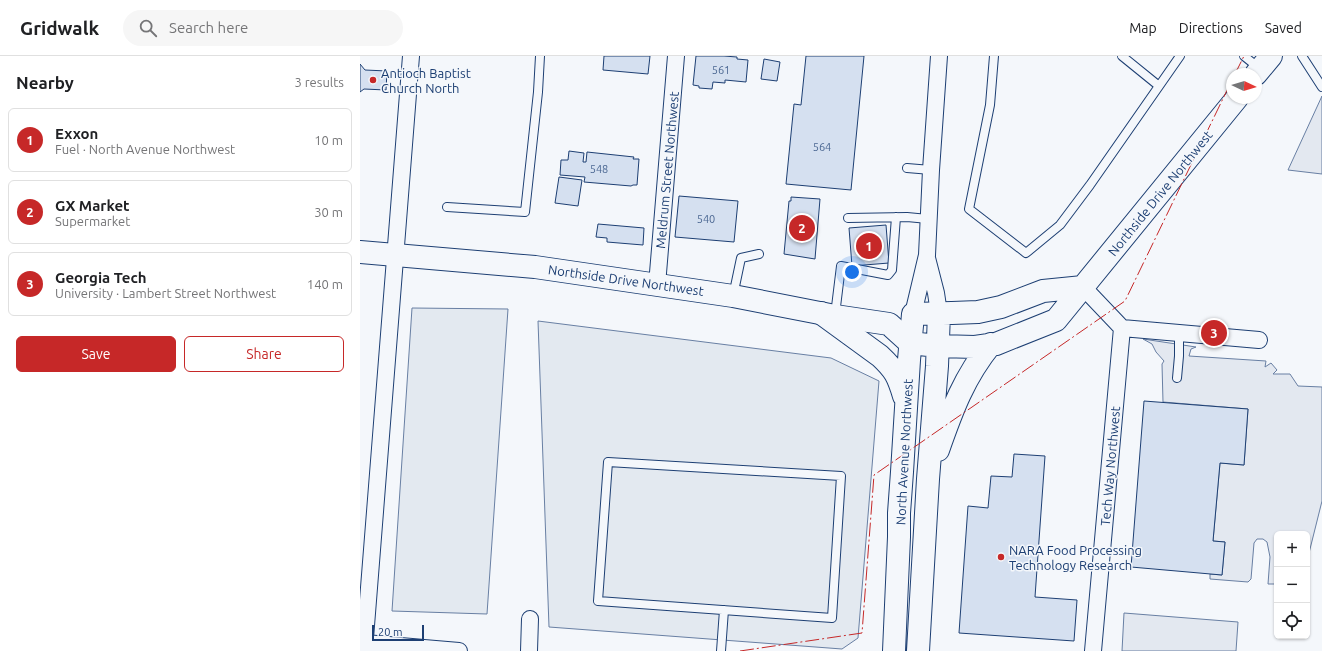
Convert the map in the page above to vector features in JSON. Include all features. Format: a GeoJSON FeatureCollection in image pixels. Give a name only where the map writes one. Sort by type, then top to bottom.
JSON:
{"type":"FeatureCollection","features":[{"type":"Feature","properties":{"kind":"main road","name":"Northside Drive Northwest"},"geometry":{"type":"LineString","coordinates":[[910,343],[938,346],[975,347],[996,344],[1056,320],[1231,104]]}},
{"type":"Feature","properties":{"kind":"main road","name":"Northside Drive Northwest"},"geometry":{"type":"LineString","coordinates":[[360,252],[535,267],[733,296],[889,324]]}},
{"type":"Feature","properties":{"kind":"main road"},"geometry":{"type":"LineString","coordinates":[[910,343],[889,324],[913,314],[978,312],[1001,307],[1043,291],[1083,287]]}},
{"type":"Feature","properties":{"kind":"main road","name":"North Avenue Northwest"},"geometry":{"type":"LineString","coordinates":[[918,651],[939,313]]}},
{"type":"Feature","properties":{"kind":"main road"},"geometry":{"type":"LineString","coordinates":[[828,314],[889,364],[896,373],[907,407]]}},
{"type":"Feature","properties":{"kind":"main road","name":"North Avenue Northwest"},"geometry":{"type":"LineString","coordinates":[[894,651],[899,513],[913,314]]}},
{"type":"Feature","properties":{"kind":"main road"},"geometry":{"type":"LineString","coordinates":[[928,479],[955,401],[973,369],[991,344]]}},
{"type":"Feature","properties":{"kind":"street"},"geometry":{"type":"LineString","coordinates":[[411,56],[396,255],[363,645],[459,651]]}},
{"type":"Feature","properties":{"kind":"street","name":"Meldrum Street Northwest"},"geometry":{"type":"LineString","coordinates":[[657,285],[676,56]]}},
{"type":"Feature","properties":{"kind":"street","name":"North Avenue Northwest"},"geometry":{"type":"LineString","coordinates":[[913,314],[927,255],[930,170],[939,56]]}},
{"type":"Feature","properties":{"kind":"street","name":"North Avenue Northwest"},"geometry":{"type":"LineString","coordinates":[[927,255],[939,313]]}},
{"type":"Feature","properties":{"kind":"street"},"geometry":{"type":"LineString","coordinates":[[1083,287],[1122,328],[1259,340]]}},
{"type":"Feature","properties":{"kind":"street","name":"Tech Way Northwest"},"geometry":{"type":"LineString","coordinates":[[1093,651],[1122,328]]}},
{"type":"Feature","properties":{"kind":"street"},"geometry":{"type":"LineString","coordinates":[[529,651],[530,619]]}},
{"type":"Feature","properties":{"kind":"lane"},"geometry":{"type":"LineString","coordinates":[[447,207],[525,212],[538,92],[540,56]]}},
{"type":"Feature","properties":{"kind":"lane"},"geometry":{"type":"LineString","coordinates":[[994,56],[990,105],[969,209],[1026,253],[1060,225],[1090,185],[1180,56]]}},
{"type":"Feature","properties":{"kind":"lane"},"geometry":{"type":"LineString","coordinates":[[1122,56],[1159,86]]}},
{"type":"Feature","properties":{"kind":"lane"},"geometry":{"type":"LineString","coordinates":[[1302,56],[1322,87]]}},
{"type":"Feature","properties":{"kind":"lane"},"geometry":{"type":"LineString","coordinates":[[907,168],[930,170]]}},
{"type":"Feature","properties":{"kind":"lane"},"geometry":{"type":"LineString","coordinates":[[848,218],[928,219]]}},
{"type":"Feature","properties":{"kind":"lane"},"geometry":{"type":"LineString","coordinates":[[828,314],[841,266],[888,274],[892,270],[896,218]]}},
{"type":"Feature","properties":{"kind":"lane"},"geometry":{"type":"LineString","coordinates":[[733,296],[741,258],[759,254]]}},
{"type":"Feature","properties":{"kind":"lane"},"geometry":{"type":"LineString","coordinates":[[1177,378],[1179,333]]}},
{"type":"Feature","properties":{"kind":"lane"},"geometry":{"type":"LineString","coordinates":[[608,462],[841,476],[832,618],[724,610],[598,601],[608,462]]}},
{"type":"Feature","properties":{"kind":"lane"},"geometry":{"type":"LineString","coordinates":[[721,651],[724,610]]}},
{"type":"Feature","properties":{"kind":"shaded area"},"geometry":{"type":"Polygon","coordinates":[[[1322,96],[1322,174],[1288,170],[1322,96]]]}},
{"type":"Feature","properties":{"kind":"shaded area"},"geometry":{"type":"Polygon","coordinates":[[[412,308],[508,309],[487,614],[392,611],[412,308]]]}},
{"type":"Feature","properties":{"kind":"shaded area"},"geometry":{"type":"Polygon","coordinates":[[[538,321],[831,358],[879,381],[858,638],[842,649],[549,627],[538,321]]]}},
{"type":"Feature","properties":{"kind":"shaded area"},"geometry":{"type":"Polygon","coordinates":[[[1143,339],[1196,347],[1191,349],[1189,356],[1266,361],[1265,367],[1271,363],[1277,370],[1273,374],[1290,374],[1298,386],[1322,387],[1322,501],[1310,549],[1310,531],[1274,531],[1274,584],[1268,584],[1270,557],[1267,542],[1263,539],[1257,539],[1254,543],[1251,579],[1248,582],[1210,579],[1210,574],[1222,575],[1225,542],[1213,541],[1220,463],[1244,465],[1248,409],[1163,402],[1162,364],[1164,361],[1156,352],[1152,344],[1143,339]]]}},
{"type":"Feature","properties":{"kind":"shaded area"},"geometry":{"type":"Polygon","coordinates":[[[1124,613],[1238,622],[1236,651],[1122,651],[1124,613]]]}},
{"type":"Feature","properties":{"kind":"building"},"geometry":{"type":"Polygon","coordinates":[[[604,56],[650,56],[648,74],[603,70],[604,56]]]}},
{"type":"Feature","properties":{"kind":"building"},"geometry":{"type":"Polygon","coordinates":[[[696,56],[737,57],[737,59],[748,60],[746,82],[725,80],[725,83],[713,82],[712,89],[699,88],[699,86],[693,85],[696,56]]]}},
{"type":"Feature","properties":{"kind":"building"},"geometry":{"type":"Polygon","coordinates":[[[806,56],[864,56],[851,190],[786,184],[794,104],[801,105],[806,56]]]}},
{"type":"Feature","properties":{"kind":"building"},"geometry":{"type":"Polygon","coordinates":[[[764,59],[780,62],[777,81],[761,79],[764,59]]]}},
{"type":"Feature","properties":{"kind":"building","name":"Antioch Baptist Church North"},"geometry":{"type":"Polygon","coordinates":[[[360,64],[365,70],[387,71],[386,90],[364,89],[360,92],[360,64]]]}},
{"type":"Feature","properties":{"kind":"building"},"geometry":{"type":"Polygon","coordinates":[[[569,151],[584,153],[583,162],[586,162],[587,152],[634,157],[633,159],[639,159],[637,185],[631,186],[584,182],[585,177],[560,175],[561,160],[568,160],[569,151]]]}},
{"type":"Feature","properties":{"kind":"building"},"geometry":{"type":"Polygon","coordinates":[[[559,177],[582,180],[578,206],[555,203],[559,177]]]}},
{"type":"Feature","properties":{"kind":"building"},"geometry":{"type":"Polygon","coordinates":[[[679,196],[738,201],[734,242],[675,237],[679,196]]]}},
{"type":"Feature","properties":{"kind":"building"},"geometry":{"type":"Polygon","coordinates":[[[791,197],[820,199],[815,259],[784,254],[789,201],[791,201],[791,197]]]}},
{"type":"Feature","properties":{"kind":"building"},"geometry":{"type":"Polygon","coordinates":[[[598,224],[644,228],[643,245],[607,242],[607,238],[596,237],[598,224]]]}},
{"type":"Feature","properties":{"kind":"building"},"geometry":{"type":"Polygon","coordinates":[[[886,225],[889,263],[852,266],[849,228],[886,225]]]}},
{"type":"Feature","properties":{"kind":"building"},"geometry":{"type":"Polygon","coordinates":[[[1144,401],[1248,409],[1244,465],[1220,463],[1213,541],[1225,542],[1222,575],[1131,567],[1144,401]]]}},
{"type":"Feature","properties":{"kind":"building","name":"NARA Food Processing Technology Research"},"geometry":{"type":"Polygon","coordinates":[[[1014,454],[1045,456],[1035,597],[1077,600],[1074,641],[959,633],[968,506],[988,508],[991,476],[1012,477],[1014,454]]]}},
{"type":"Feature","properties":{"kind":"power"},"geometry":{"type":"LineString","coordinates":[[1238,68],[1244,56]]}},
{"type":"Feature","properties":{"kind":"power"},"geometry":{"type":"LineString","coordinates":[[740,651],[862,633],[874,475],[1125,301],[1226,92]]}},
{"type":"Feature","properties":{"kind":"place","name":"Antioch Baptist Church North"},"geometry":{"type":"Point","coordinates":[373,80]}},
{"type":"Feature","properties":{"kind":"place","name":"GX Market"},"geometry":{"type":"Point","coordinates":[802,228]}},
{"type":"Feature","properties":{"kind":"place","name":"Exxon"},"geometry":{"type":"Point","coordinates":[869,246]}},
{"type":"Feature","properties":{"kind":"place","name":"Georgia Tech"},"geometry":{"type":"Point","coordinates":[1214,333]}},
{"type":"Feature","properties":{"kind":"place","name":"NARA Food Processing Technology Research"},"geometry":{"type":"Point","coordinates":[1001,557]}}]}
